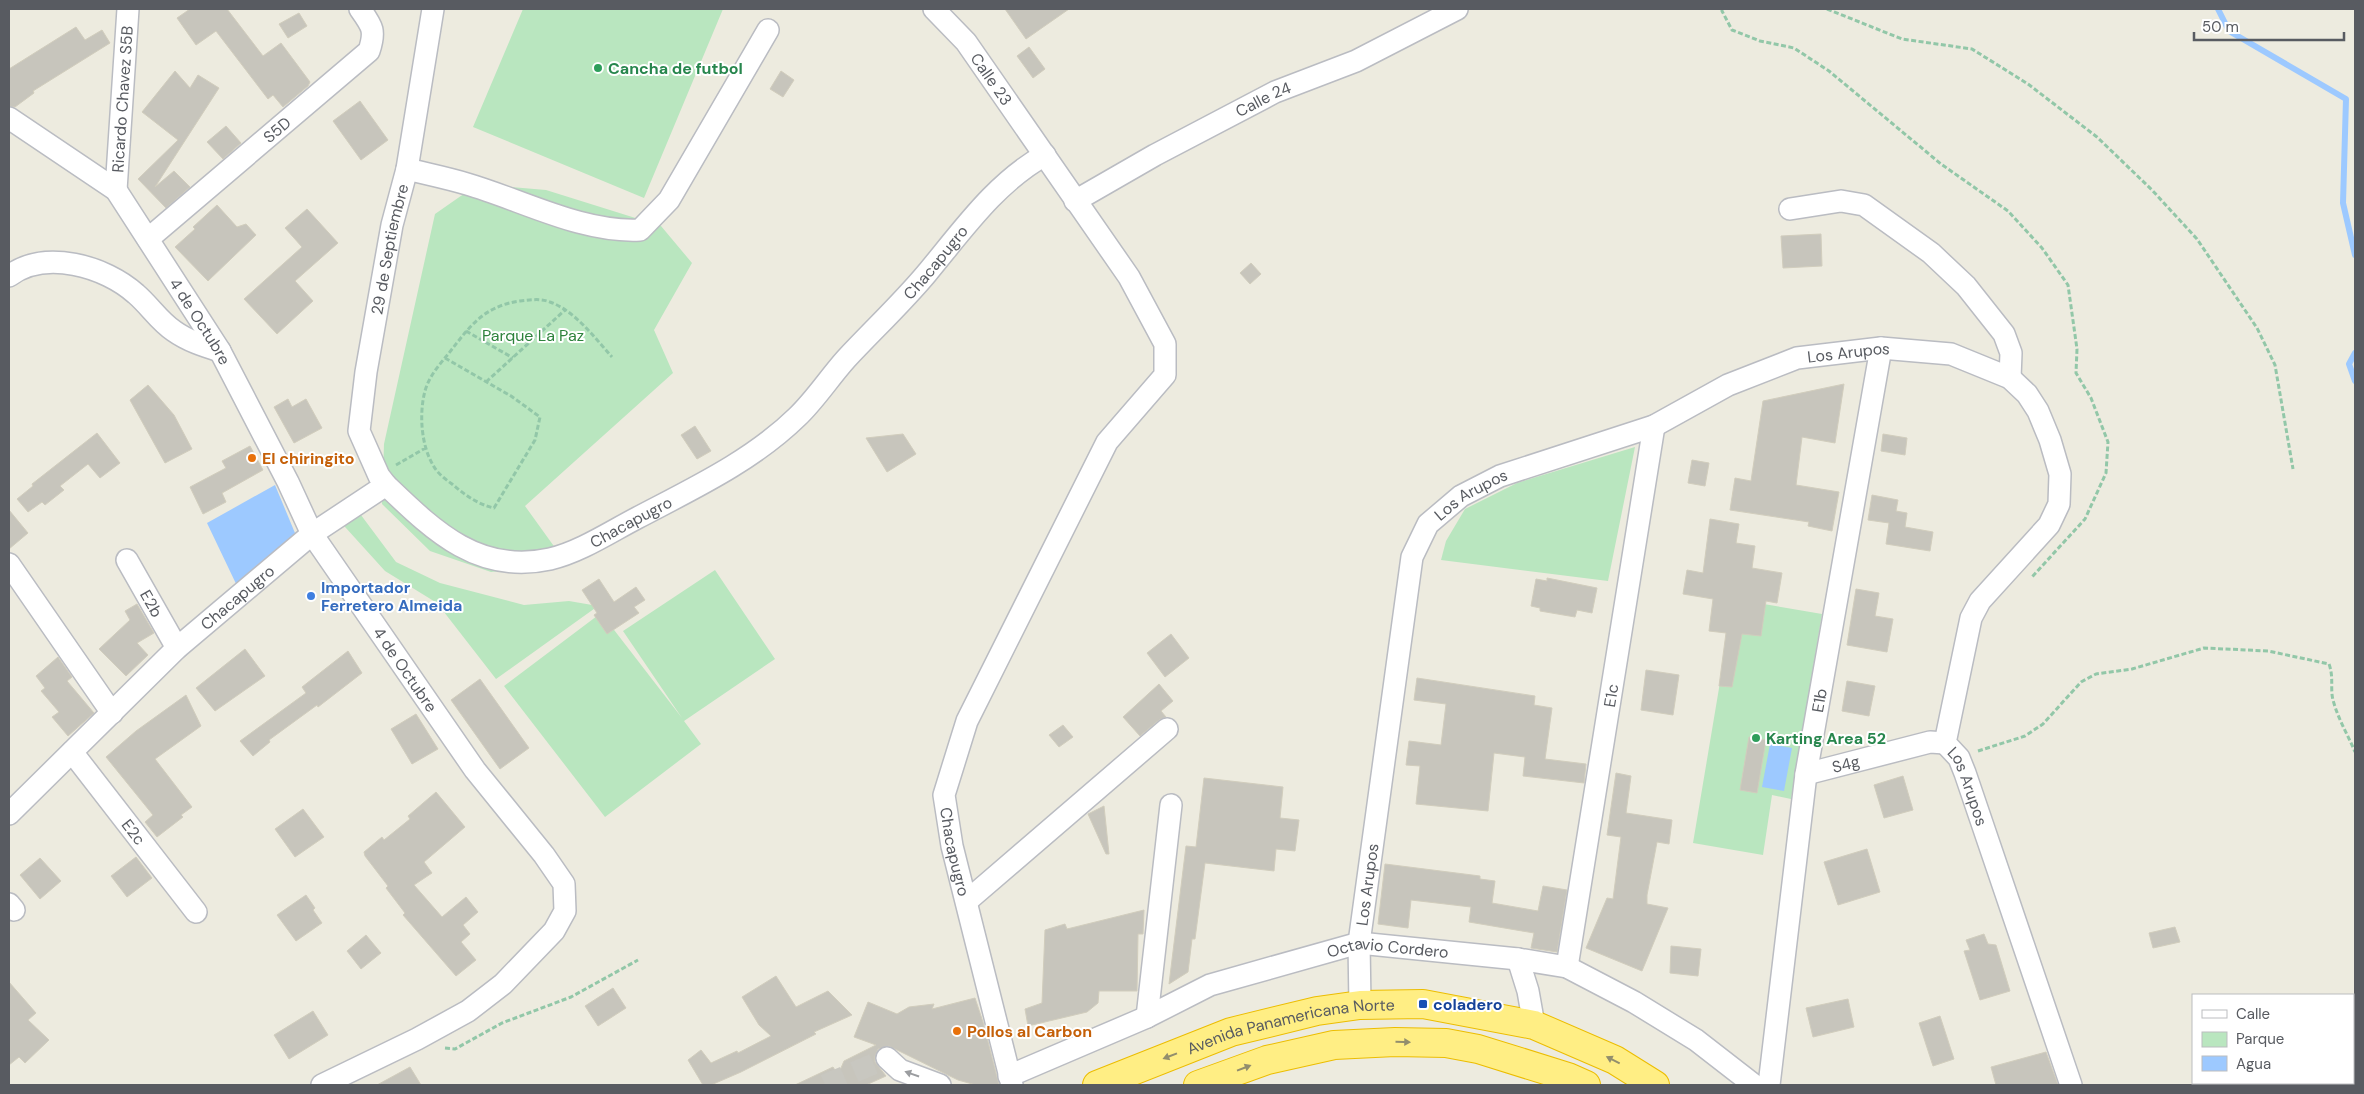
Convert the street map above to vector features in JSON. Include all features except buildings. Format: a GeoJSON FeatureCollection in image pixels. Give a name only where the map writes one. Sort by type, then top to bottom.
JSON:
{"type":"FeatureCollection","features":[{"type":"Feature","properties":{"kind":"highway","name":"Avenida Panamericana Norte"},"geometry":{"type":"LineString","coordinates":[[1096,1085],[1231,1032],[1318,1011],[1360,1005],[1423,1004],[1534,1025],[1615,1060],[1655,1085]]}},
{"type":"Feature","properties":{"kind":"highway","name":"Avenida Panamericana Norte"},"geometry":{"type":"LineString","coordinates":[[1198,1085],[1266,1060],[1286,1055],[1334,1045],[1395,1042],[1446,1043],[1478,1049],[1568,1076],[1586,1085]]}},
{"type":"Feature","properties":{"kind":"street","name":"Ricardo Chavez S5B"},"geometry":{"type":"LineString","coordinates":[[116,190],[128,9]]}},
{"type":"Feature","properties":{"kind":"street","name":"S5D"},"geometry":{"type":"LineString","coordinates":[[148,239],[370,51],[373,27],[360,9]]}},
{"type":"Feature","properties":{"kind":"street","name":"29 de Septiembre"},"geometry":{"type":"LineString","coordinates":[[382,480],[360,431],[366,372],[392,225],[407,169],[433,9]]}},
{"type":"Feature","properties":{"kind":"street","name":"Calle 23"},"geometry":{"type":"LineString","coordinates":[[934,9],[966,42],[1045,155]]}},
{"type":"Feature","properties":{"kind":"street","name":"Calle 24"},"geometry":{"type":"LineString","coordinates":[[1075,201],[1155,155],[1275,92],[1356,61],[1457,9]]}},
{"type":"Feature","properties":{"kind":"street"},"geometry":{"type":"LineString","coordinates":[[407,169],[467,184],[532,207],[606,229],[619,231],[640,230],[669,200],[768,30]]}},
{"type":"Feature","properties":{"kind":"street","name":"4 de Octubre"},"geometry":{"type":"LineString","coordinates":[[9,118],[116,190],[220,351],[312,534],[475,770],[544,855],[564,884],[565,910],[554,931],[503,984],[468,1011],[322,1085]]}},
{"type":"Feature","properties":{"kind":"street","name":"Chacapugro"},"geometry":{"type":"LineString","coordinates":[[9,814],[177,648],[312,534],[382,480],[443,537],[474,554],[513,563],[550,559],[590,543],[714,477],[764,444],[798,417],[845,361],[924,277],[974,216],[1005,184],[1030,163],[1045,155],[1129,277],[1150,315],[1165,344],[1165,375],[1107,442],[967,721],[944,795],[952,846],[1010,1081]]}},
{"type":"Feature","properties":{"kind":"street"},"geometry":{"type":"LineString","coordinates":[[1790,210],[1841,201],[1864,205],[1931,253],[1966,286],[2004,334],[2011,353],[2010,378]]}},
{"type":"Feature","properties":{"kind":"street"},"geometry":{"type":"LineString","coordinates":[[9,276],[33,265],[55,262],[96,272],[118,280],[136,293],[174,332],[196,344],[220,351]]}},
{"type":"Feature","properties":{"kind":"street","name":"Los Arupos"},"geometry":{"type":"LineString","coordinates":[[1360,1005],[1359,943],[1412,557],[1428,524],[1461,496],[1500,476],[1654,426],[1728,385],[1797,358],[1881,348],[1951,354],[2010,378],[2027,394],[2038,411],[2050,440],[2060,474],[2058,504],[2049,525],[1980,601],[1971,618],[1945,743],[1959,758],[1965,773],[2071,1085]]}},
{"type":"Feature","properties":{"kind":"street","name":"E1b"},"geometry":{"type":"LineString","coordinates":[[1769,1085],[1806,774],[1881,348]]}},
{"type":"Feature","properties":{"kind":"street","name":"E1c"},"geometry":{"type":"LineString","coordinates":[[1567,967],[1654,426]]}},
{"type":"Feature","properties":{"kind":"street","name":"E2b"},"geometry":{"type":"LineString","coordinates":[[127,560],[177,648]]}},
{"type":"Feature","properties":{"kind":"street"},"geometry":{"type":"LineString","coordinates":[[9,564],[112,713]]}},
{"type":"Feature","properties":{"kind":"street"},"geometry":{"type":"LineString","coordinates":[[967,901],[1167,729]]}},
{"type":"Feature","properties":{"kind":"street","name":"S4g"},"geometry":{"type":"LineString","coordinates":[[1806,774],[1930,742],[1945,743]]}},
{"type":"Feature","properties":{"kind":"street","name":"E2c"},"geometry":{"type":"LineString","coordinates":[[72,752],[196,912]]}},
{"type":"Feature","properties":{"kind":"street"},"geometry":{"type":"LineString","coordinates":[[1147,1018],[1171,805]]}},
{"type":"Feature","properties":{"kind":"street","name":"Octavio Cordero"},"geometry":{"type":"LineString","coordinates":[[1010,1081],[1147,1018],[1210,986],[1359,943],[1518,959],[1567,967],[1634,1002],[1696,1040],[1754,1085]]}},
{"type":"Feature","properties":{"kind":"street"},"geometry":{"type":"LineString","coordinates":[[1518,959],[1528,991],[1534,1025]]}},
{"type":"Feature","properties":{"kind":"street"},"geometry":{"type":"LineString","coordinates":[[887,1058],[900,1070],[940,1085]]}},
{"type":"Feature","properties":{"kind":"path"},"geometry":{"type":"LineString","coordinates":[[1722,9],[1732,30],[1760,41],[1794,48],[1829,70],[1941,164],[2008,211],[2042,248],[2068,285],[2077,349],[2076,373],[2091,398],[2108,442],[2106,473],[2085,518],[2028,581]]}},
{"type":"Feature","properties":{"kind":"path"},"geometry":{"type":"LineString","coordinates":[[1827,9],[1902,39],[1972,49],[2028,84],[2097,137],[2152,190],[2197,239],[2258,328],[2275,365],[2293,469]]}},
{"type":"Feature","properties":{"kind":"path"},"geometry":{"type":"LineString","coordinates":[[445,358],[528,406],[540,417],[535,440],[494,508],[482,505],[468,498],[443,476],[433,465],[422,429],[425,391],[433,374],[445,358],[466,331],[492,308],[512,302],[533,299],[548,301],[565,310],[612,357]]}},
{"type":"Feature","properties":{"kind":"path"},"geometry":{"type":"LineString","coordinates":[[486,382],[565,310]]}},
{"type":"Feature","properties":{"kind":"path"},"geometry":{"type":"LineString","coordinates":[[466,331],[513,358]]}},
{"type":"Feature","properties":{"kind":"path"},"geometry":{"type":"LineString","coordinates":[[382,480],[426,447]]}},
{"type":"Feature","properties":{"kind":"path"},"geometry":{"type":"LineString","coordinates":[[1965,773],[1979,750],[2025,736],[2043,724],[2081,682],[2096,674],[2132,668],[2204,648],[2268,651],[2329,664],[2333,675],[2332,697],[2342,726],[2355,752]]}},
{"type":"Feature","properties":{"kind":"path"},"geometry":{"type":"LineString","coordinates":[[437,1028],[445,1048],[456,1049],[502,1023],[571,997],[638,960]]}},
{"type":"Feature","properties":{"kind":"green space","name":"Cancha de futbol"},"geometry":{"type":"Polygon","coordinates":[[[523,9],[723,9],[644,198],[473,127],[523,9]]]}},
{"type":"Feature","properties":{"kind":"green space","name":"Parque La Paz"},"geometry":{"type":"Polygon","coordinates":[[[478,184],[546,190],[661,226],[692,263],[654,330],[673,373],[525,506],[566,563],[491,572],[430,551],[382,504],[384,444],[435,214],[478,184]]]}},
{"type":"Feature","properties":{"kind":"green space"},"geometry":{"type":"Polygon","coordinates":[[[1635,447],[1608,581],[1441,560],[1446,541],[1465,509],[1517,483],[1635,447]]]}},
{"type":"Feature","properties":{"kind":"green space"},"geometry":{"type":"Polygon","coordinates":[[[355,507],[396,562],[440,583],[524,605],[569,601],[598,606],[496,679],[437,603],[385,571],[336,517],[355,507]]]}},
{"type":"Feature","properties":{"kind":"green space"},"geometry":{"type":"Polygon","coordinates":[[[715,570],[775,659],[684,721],[701,744],[605,817],[504,686],[601,613],[682,718],[623,631],[715,570]]]}},
{"type":"Feature","properties":{"kind":"green space","name":"Karting Area 52"},"geometry":{"type":"Polygon","coordinates":[[[1734,599],[1822,614],[1791,799],[1772,795],[1763,855],[1693,843],[1734,599]]]}},
{"type":"Feature","properties":{"kind":"water"},"geometry":{"type":"Polygon","coordinates":[[[275,485],[295,533],[291,547],[239,590],[207,523],[275,485]]]}},
{"type":"Feature","properties":{"kind":"water"},"geometry":{"type":"Polygon","coordinates":[[[1770,744],[1792,748],[1784,791],[1762,787],[1770,744]]]}},
{"type":"Feature","properties":{"kind":"waterway"},"geometry":{"type":"LineString","coordinates":[[2218,9],[2229,31],[2346,99],[2343,203],[2355,255]]}},
{"type":"Feature","properties":{"kind":"waterway"},"geometry":{"type":"LineString","coordinates":[[2355,353],[2349,364],[2355,381]]}},
{"type":"Feature","properties":{"kind":"tunnel"},"geometry":{"type":"LineString","coordinates":[[825,1085],[887,1058]]}},
{"type":"Feature","properties":{"kind":"place","name":"Cancha de futbol"},"geometry":{"type":"Point","coordinates":[598,68]}},
{"type":"Feature","properties":{"kind":"place","name":"El chiringito"},"geometry":{"type":"Point","coordinates":[252,458]}},
{"type":"Feature","properties":{"kind":"place","name":"Importador Ferretero Almeida"},"geometry":{"type":"Point","coordinates":[311,596]}},
{"type":"Feature","properties":{"kind":"place","name":"Karting Area 52"},"geometry":{"type":"Point","coordinates":[1756,738]}},
{"type":"Feature","properties":{"kind":"place","name":"coladero"},"geometry":{"type":"Point","coordinates":[1423,1004]}},
{"type":"Feature","properties":{"kind":"place","name":"Pollos al Carbon"},"geometry":{"type":"Point","coordinates":[957,1031]}}]}
